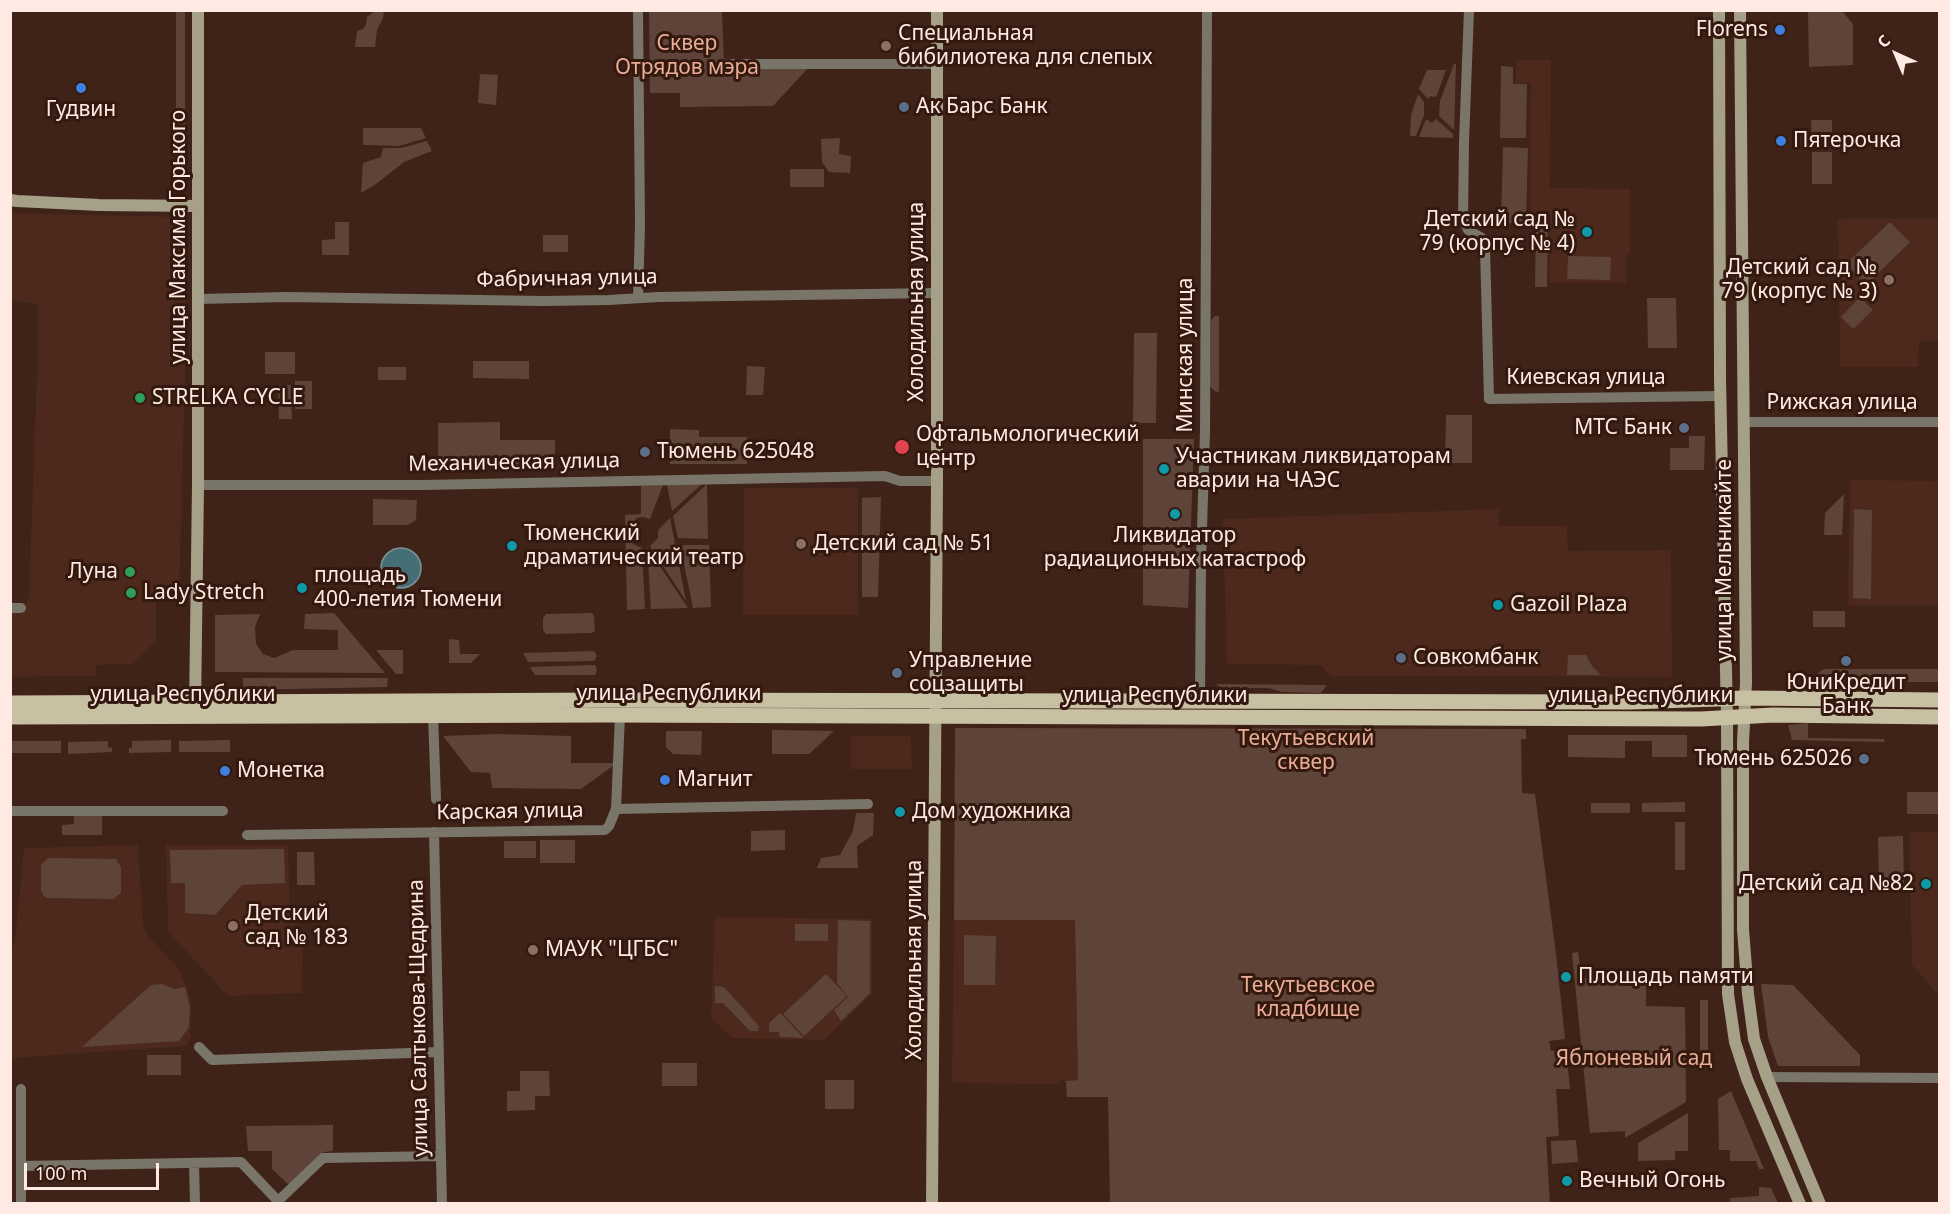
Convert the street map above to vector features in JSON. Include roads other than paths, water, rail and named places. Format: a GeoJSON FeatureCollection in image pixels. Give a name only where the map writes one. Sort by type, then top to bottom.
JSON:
{"type":"FeatureCollection","features":[{"type":"Feature","properties":{"kind":"main road","name":"улица Максима Горького"},"geometry":{"type":"LineString","coordinates":[[196,709],[198,10]]}},
{"type":"Feature","properties":{"kind":"main road","name":"Холодильная улица"},"geometry":{"type":"LineString","coordinates":[[932,1203],[937,481],[937,10]]}},
{"type":"Feature","properties":{"kind":"main road","name":"улица Мельникайте"},"geometry":{"type":"LineString","coordinates":[[1719,10],[1720,396],[1728,994],[1735,1042],[1747,1079],[1800,1203]]}},
{"type":"Feature","properties":{"kind":"main road","name":"улица Мельникайте"},"geometry":{"type":"LineString","coordinates":[[1740,10],[1745,698],[1743,929],[1754,1039],[1767,1077],[1820,1203]]}},
{"type":"Feature","properties":{"kind":"main road"},"geometry":{"type":"LineString","coordinates":[[10,200],[99,205],[198,206]]}},
{"type":"Feature","properties":{"kind":"main road","name":"улица Республики"},"geometry":{"type":"LineString","coordinates":[[10,703],[433,715],[620,715],[1200,700],[1630,702],[1745,698],[1940,700]]}},
{"type":"Feature","properties":{"kind":"main road","name":"улица Республики"},"geometry":{"type":"LineString","coordinates":[[10,717],[196,709],[936,708],[1701,719],[1940,717]]}},
{"type":"Feature","properties":{"kind":"street"},"geometry":{"type":"LineString","coordinates":[[638,10],[640,190],[638,298]]}},
{"type":"Feature","properties":{"kind":"street","name":"Минская улица"},"geometry":{"type":"LineString","coordinates":[[1200,700],[1205,440],[1207,10]]}},
{"type":"Feature","properties":{"kind":"street","name":"Киевская улица"},"geometry":{"type":"LineString","coordinates":[[1469,10],[1463,219],[1468,230],[1482,238],[1485,248],[1489,399],[1720,396]]}},
{"type":"Feature","properties":{"kind":"street"},"geometry":{"type":"LineString","coordinates":[[726,64],[937,64]]}},
{"type":"Feature","properties":{"kind":"street","name":"Фабричная улица"},"geometry":{"type":"LineString","coordinates":[[198,299],[287,297],[543,301],[847,293],[937,293]]}},
{"type":"Feature","properties":{"kind":"street","name":"Рижская улица"},"geometry":{"type":"LineString","coordinates":[[1744,422],[1940,422]]}},
{"type":"Feature","properties":{"kind":"street","name":"Механическая улица"},"geometry":{"type":"LineString","coordinates":[[198,484],[423,485],[885,476],[900,481],[937,481]]}},
{"type":"Feature","properties":{"kind":"street"},"geometry":{"type":"LineString","coordinates":[[433,715],[436,799]]}},
{"type":"Feature","properties":{"kind":"street"},"geometry":{"type":"LineString","coordinates":[[620,715],[616,809],[868,804]]}},
{"type":"Feature","properties":{"kind":"street","name":"Карская улица"},"geometry":{"type":"LineString","coordinates":[[247,835],[605,830],[616,809]]}},
{"type":"Feature","properties":{"kind":"street"},"geometry":{"type":"LineString","coordinates":[[10,811],[223,811]]}},
{"type":"Feature","properties":{"kind":"street","name":"улица Салтыкова-Щедрина"},"geometry":{"type":"LineString","coordinates":[[435,832],[442,1203]]}},
{"type":"Feature","properties":{"kind":"street"},"geometry":{"type":"LineString","coordinates":[[199,1047],[212,1060],[439,1052]]}},
{"type":"Feature","properties":{"kind":"street"},"geometry":{"type":"LineString","coordinates":[[1767,1077],[1940,1078]]}},
{"type":"Feature","properties":{"kind":"street"},"geometry":{"type":"LineString","coordinates":[[21,1089],[21,1203]]}},
{"type":"Feature","properties":{"kind":"street"},"geometry":{"type":"LineString","coordinates":[[21,1166],[241,1162],[278,1200],[323,1158],[441,1156]]}},
{"type":"Feature","properties":{"kind":"street"},"geometry":{"type":"LineString","coordinates":[[194,1163],[195,1203]]}},
{"type":"Feature","properties":{"kind":"water"},"geometry":{"type":"Polygon","coordinates":[[[401,548],[409,549],[415,554],[420,560],[420,576],[415,582],[409,587],[401,588],[393,587],[387,582],[382,576],[381,568],[382,560],[387,554],[393,549],[401,548]]]}},
{"type":"Feature","properties":{"kind":"place","name":"Florens"},"geometry":{"type":"Point","coordinates":[1780,30]}},
{"type":"Feature","properties":{"kind":"place","name":"Специальная бибилиотека для слепых"},"geometry":{"type":"Point","coordinates":[886,46]}},
{"type":"Feature","properties":{"kind":"place","name":"Гудвин"},"geometry":{"type":"Point","coordinates":[81,88]}},
{"type":"Feature","properties":{"kind":"place","name":"Ак Барс Банк"},"geometry":{"type":"Point","coordinates":[904,107]}},
{"type":"Feature","properties":{"kind":"place","name":"Пятерочка"},"geometry":{"type":"Point","coordinates":[1781,141]}},
{"type":"Feature","properties":{"kind":"place","name":"Детский сад № 79 (корпус № 4)"},"geometry":{"type":"Point","coordinates":[1587,232]}},
{"type":"Feature","properties":{"kind":"place","name":"Детский сад № 79 (корпус № 3)"},"geometry":{"type":"Point","coordinates":[1889,280]}},
{"type":"Feature","properties":{"kind":"place","name":"STRELKA CYCLE"},"geometry":{"type":"Point","coordinates":[140,398]}},
{"type":"Feature","properties":{"kind":"place","name":"МТС Банк"},"geometry":{"type":"Point","coordinates":[1684,428]}},
{"type":"Feature","properties":{"kind":"place","name":"Офтальмологический центр"},"geometry":{"type":"Point","coordinates":[902,447]}},
{"type":"Feature","properties":{"kind":"place","name":"Тюмень 625048"},"geometry":{"type":"Point","coordinates":[645,452]}},
{"type":"Feature","properties":{"kind":"place","name":"Участникам ликвидаторам аварии на ЧАЭС"},"geometry":{"type":"Point","coordinates":[1164,469]}},
{"type":"Feature","properties":{"kind":"place","name":"Ликвидатор радиационных катастроф"},"geometry":{"type":"Point","coordinates":[1175,514]}},
{"type":"Feature","properties":{"kind":"place","name":"Детский сад № 51"},"geometry":{"type":"Point","coordinates":[801,544]}},
{"type":"Feature","properties":{"kind":"place","name":"Тюменский драматический театр"},"geometry":{"type":"Point","coordinates":[512,546]}},
{"type":"Feature","properties":{"kind":"place","name":"Луна"},"geometry":{"type":"Point","coordinates":[130,572]}},
{"type":"Feature","properties":{"kind":"place","name":"площадь 400-летия Тюмени"},"geometry":{"type":"Point","coordinates":[302,588]}},
{"type":"Feature","properties":{"kind":"place","name":"Lady Stretch"},"geometry":{"type":"Point","coordinates":[131,593]}},
{"type":"Feature","properties":{"kind":"place","name":"Gazoil Plaza"},"geometry":{"type":"Point","coordinates":[1498,605]}},
{"type":"Feature","properties":{"kind":"place","name":"Совкомбанк"},"geometry":{"type":"Point","coordinates":[1401,658]}},
{"type":"Feature","properties":{"kind":"place","name":"ЮниКредит Банк"},"geometry":{"type":"Point","coordinates":[1846,661]}},
{"type":"Feature","properties":{"kind":"place","name":"Управление соцзащиты"},"geometry":{"type":"Point","coordinates":[897,673]}},
{"type":"Feature","properties":{"kind":"place","name":"Тюмень 625026"},"geometry":{"type":"Point","coordinates":[1864,759]}},
{"type":"Feature","properties":{"kind":"place","name":"Монетка"},"geometry":{"type":"Point","coordinates":[225,771]}},
{"type":"Feature","properties":{"kind":"place","name":"Магнит"},"geometry":{"type":"Point","coordinates":[665,780]}},
{"type":"Feature","properties":{"kind":"place","name":"Дом художника"},"geometry":{"type":"Point","coordinates":[900,812]}},
{"type":"Feature","properties":{"kind":"place","name":"Детский сад №82"},"geometry":{"type":"Point","coordinates":[1926,884]}},
{"type":"Feature","properties":{"kind":"place","name":"Детский сад № 183"},"geometry":{"type":"Point","coordinates":[233,926]}},
{"type":"Feature","properties":{"kind":"place","name":"МАУК \"ЦГБС\""},"geometry":{"type":"Point","coordinates":[533,950]}},
{"type":"Feature","properties":{"kind":"place","name":"Площадь памяти"},"geometry":{"type":"Point","coordinates":[1566,977]}},
{"type":"Feature","properties":{"kind":"place","name":"Вечный Огонь"},"geometry":{"type":"Point","coordinates":[1567,1181]}},
{"type":"Feature","properties":{"kind":"park label","name":"Сквер Отрядов мэра"},"geometry":{"type":"Point","coordinates":[687,56]}},
{"type":"Feature","properties":{"kind":"park label","name":"Текутьевский сквер"},"geometry":{"type":"Point","coordinates":[1306,751]}},
{"type":"Feature","properties":{"kind":"park label","name":"Текутьевское кладбище"},"geometry":{"type":"Point","coordinates":[1308,998]}},
{"type":"Feature","properties":{"kind":"park label","name":"Яблоневый сад"},"geometry":{"type":"Point","coordinates":[1634,1059]}}]}
